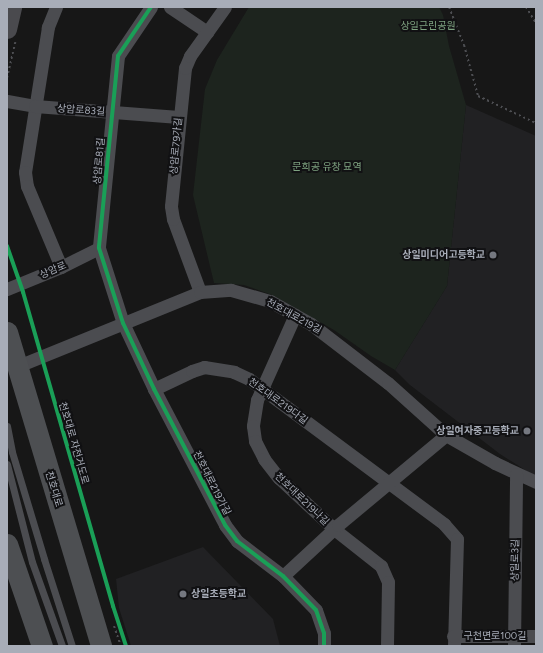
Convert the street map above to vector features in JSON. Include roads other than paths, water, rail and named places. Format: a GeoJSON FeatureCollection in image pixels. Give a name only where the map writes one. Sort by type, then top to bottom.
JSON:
{"type":"FeatureCollection","features":[{"type":"Feature","properties":{"kind":"main road"},"geometry":{"type":"LineString","coordinates":[[7,29],[12,7]]}},
{"type":"Feature","properties":{"kind":"main road","name":"천호대로"},"geometry":{"type":"LineString","coordinates":[[7,332],[101,646]]}},
{"type":"Feature","properties":{"kind":"main road"},"geometry":{"type":"LineString","coordinates":[[7,544],[42,646]]}},
{"type":"Feature","properties":{"kind":"street"},"geometry":{"type":"LineString","coordinates":[[56,7],[48,27],[25,172],[27,186],[61,267]]}},
{"type":"Feature","properties":{"kind":"street","name":"상암로81길"},"geometry":{"type":"LineString","coordinates":[[123,323],[99,248],[111,112],[118,56],[152,7]]}},
{"type":"Feature","properties":{"kind":"street"},"geometry":{"type":"LineString","coordinates":[[170,7],[207,32]]}},
{"type":"Feature","properties":{"kind":"street","name":"상암로79가길"},"geometry":{"type":"LineString","coordinates":[[200,292],[173,219],[171,206],[185,68],[190,56],[225,7]]}},
{"type":"Feature","properties":{"kind":"street","name":"상암로83길"},"geometry":{"type":"LineString","coordinates":[[7,101],[35,106],[179,117]]}},
{"type":"Feature","properties":{"kind":"street","name":"상암로"},"geometry":{"type":"LineString","coordinates":[[7,289],[61,267],[99,248]]}},
{"type":"Feature","properties":{"kind":"street","name":"천호대로219길"},"geometry":{"type":"LineString","coordinates":[[18,366],[200,292],[231,290],[270,301],[311,324],[388,382],[446,434],[516,474],[536,482]]}},
{"type":"Feature","properties":{"kind":"street","name":"천호대로219나길"},"geometry":{"type":"LineString","coordinates":[[295,315],[257,400],[253,426],[255,441],[264,459],[279,478],[334,530],[381,566],[388,582],[387,646]]}},
{"type":"Feature","properties":{"kind":"street","name":"천호대로219가길"},"geometry":{"type":"LineString","coordinates":[[123,323],[154,389],[229,532],[236,541],[283,576],[316,610],[324,633],[324,646]]}},
{"type":"Feature","properties":{"kind":"street","name":"천호대로219다길"},"geometry":{"type":"LineString","coordinates":[[154,389],[204,367],[234,372],[262,388],[444,524],[457,539],[454,641]]}},
{"type":"Feature","properties":{"kind":"street"},"geometry":{"type":"LineString","coordinates":[[283,576],[446,434]]}},
{"type":"Feature","properties":{"kind":"street","name":"상일로3길"},"geometry":{"type":"LineString","coordinates":[[514,641],[516,474]]}},
{"type":"Feature","properties":{"kind":"street","name":"구천면로100길"},"geometry":{"type":"LineString","coordinates":[[454,641],[514,641],[536,636]]}},
{"type":"Feature","properties":{"kind":"lane"},"geometry":{"type":"LineString","coordinates":[[7,426],[12,452],[72,646]]}},
{"type":"Feature","properties":{"kind":"lane"},"geometry":{"type":"LineString","coordinates":[[7,464],[32,562],[62,646]]}},
{"type":"Feature","properties":{"kind":"place","name":"상일미디어고등학교"},"geometry":{"type":"Point","coordinates":[493,255]}},
{"type":"Feature","properties":{"kind":"place","name":"상일여자중고등학교"},"geometry":{"type":"Point","coordinates":[527,431]}},
{"type":"Feature","properties":{"kind":"place","name":"상일초등학교"},"geometry":{"type":"Point","coordinates":[183,594]}},
{"type":"Feature","properties":{"kind":"park label","name":"상일근린공원"},"geometry":{"type":"Point","coordinates":[428,26]}},
{"type":"Feature","properties":{"kind":"park label","name":"문희공 유창 묘역"},"geometry":{"type":"Point","coordinates":[327,167]}}]}
